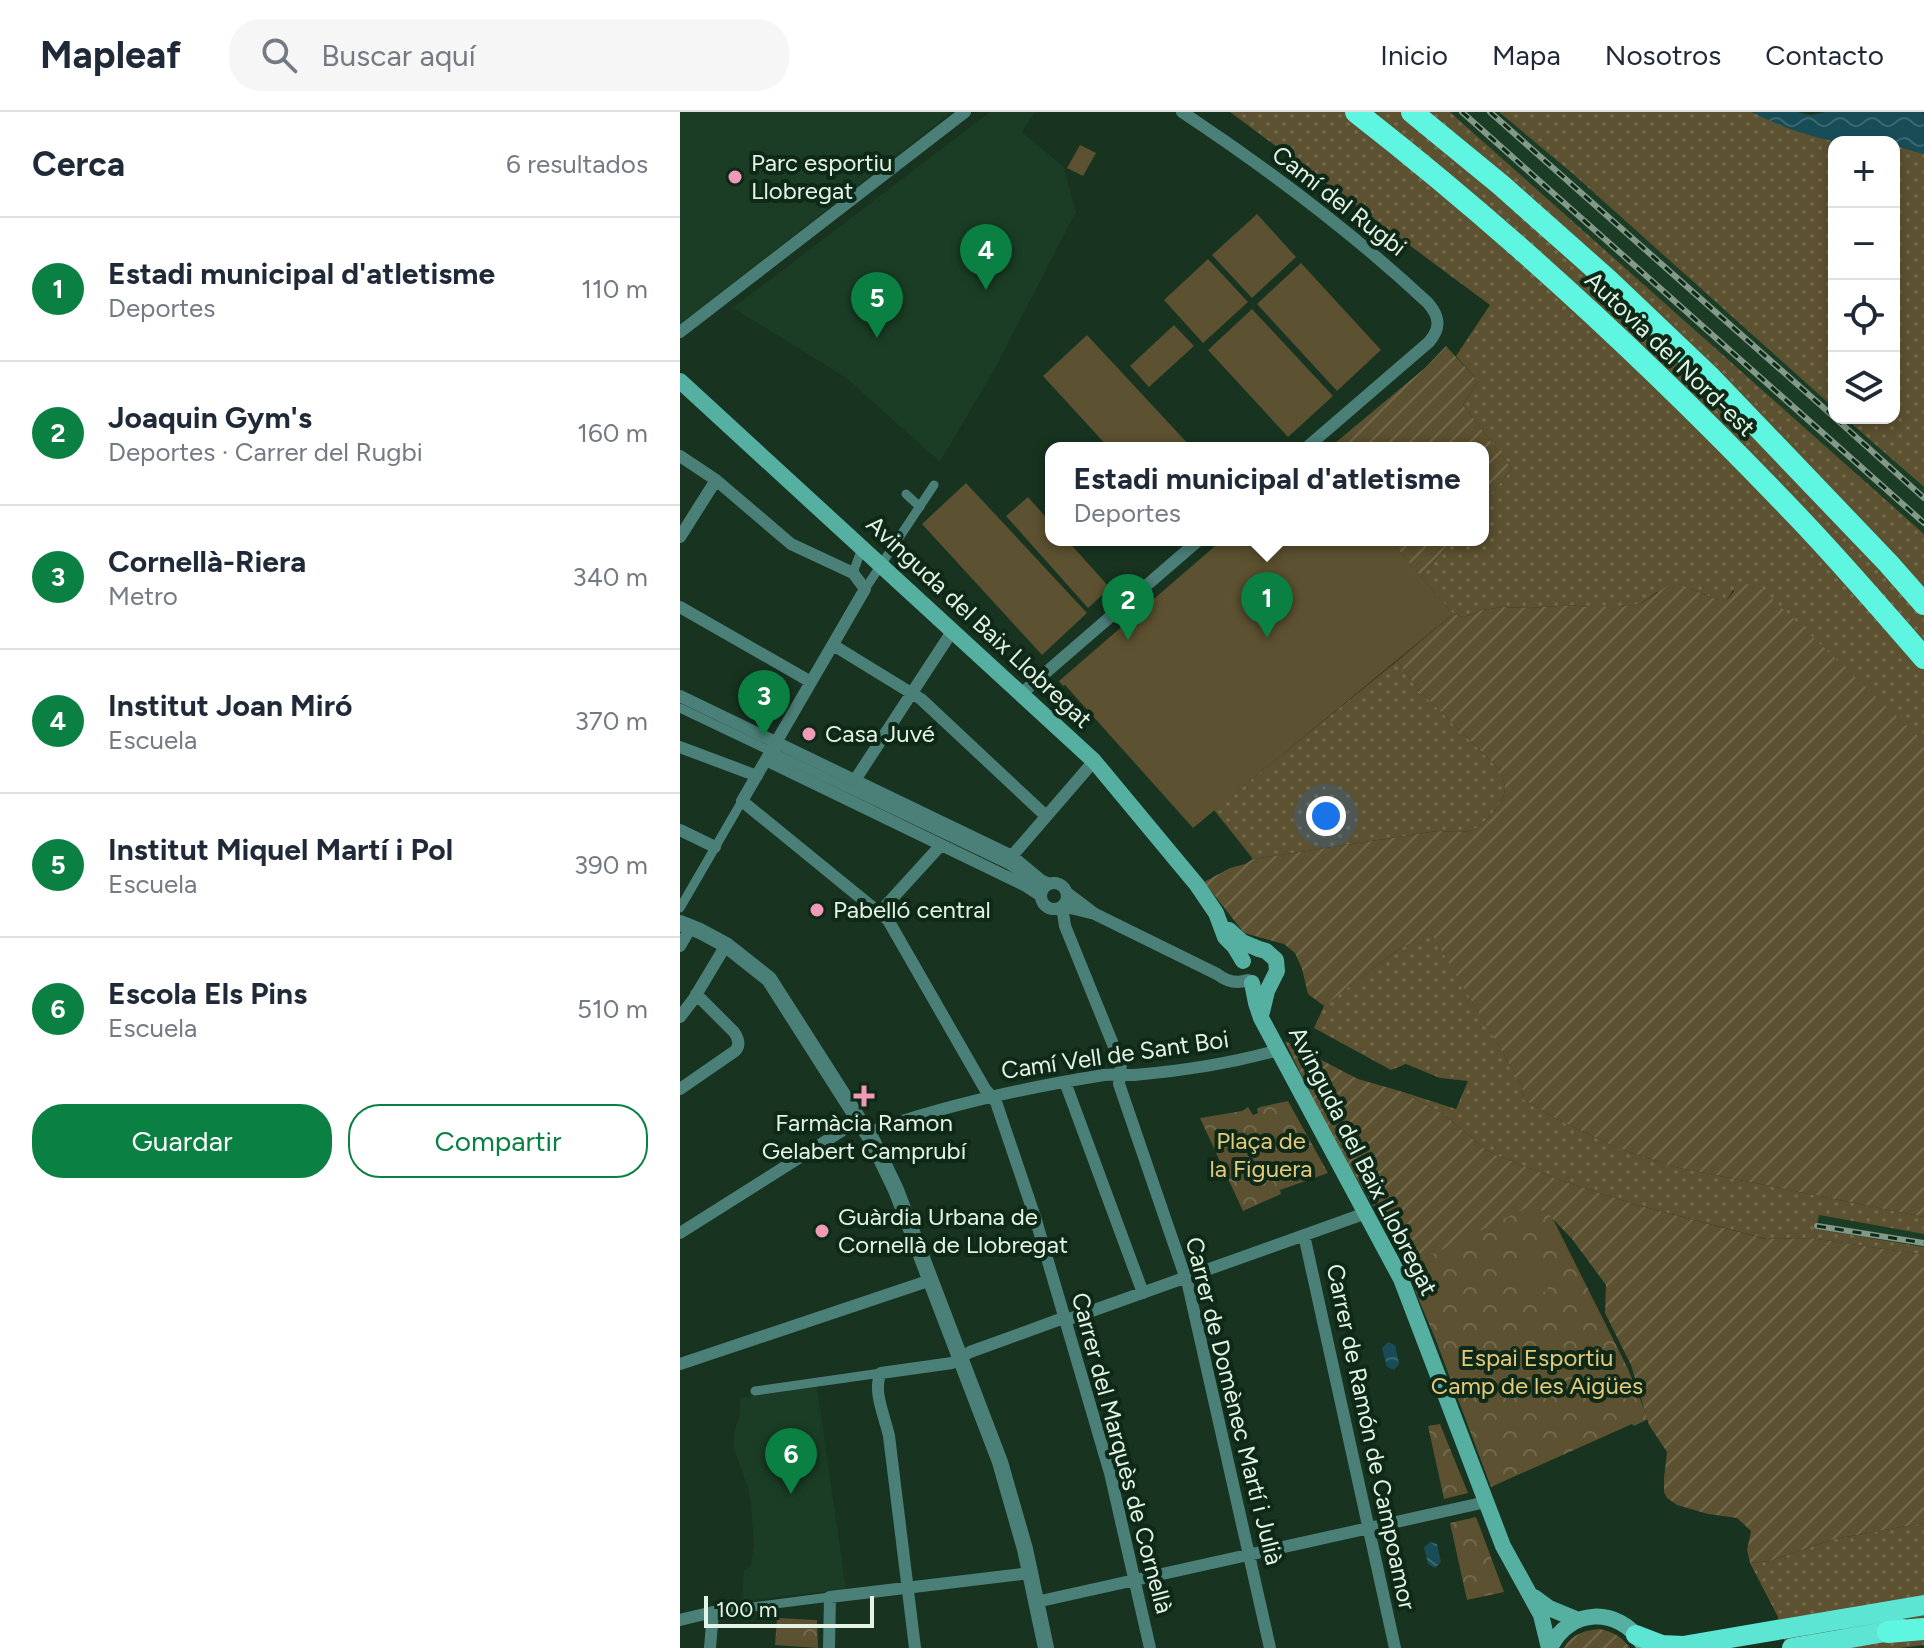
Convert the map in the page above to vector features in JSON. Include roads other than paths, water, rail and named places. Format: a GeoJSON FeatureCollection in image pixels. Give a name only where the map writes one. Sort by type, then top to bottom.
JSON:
{"type":"FeatureCollection","features":[{"type":"Feature","properties":{"kind":"highway","name":"Autovia del Nord-est"},"geometry":{"type":"LineString","coordinates":[[1356,112],[1494,223],[1667,384],[1800,519],[1924,658]]}},
{"type":"Feature","properties":{"kind":"highway","name":"Autovia del Nord-est"},"geometry":{"type":"LineString","coordinates":[[1412,112],[1501,185],[1608,280],[1711,378],[1924,604]]}},
{"type":"Feature","properties":{"kind":"highway"},"geometry":{"type":"LineString","coordinates":[[1640,1641],[1683,1646],[1924,1605]]}},
{"type":"Feature","properties":{"kind":"highway"},"geometry":{"type":"LineString","coordinates":[[1792,1648],[1924,1627]]}},
{"type":"Feature","properties":{"kind":"main road","name":"Avinguda del Baix Llobregat"},"geometry":{"type":"LineString","coordinates":[[680,381],[1094,761],[1209,901],[1225,937],[1234,946],[1261,1018],[1401,1279],[1508,1557],[1541,1615],[1550,1648]]}},
{"type":"Feature","properties":{"kind":"main road","name":"Avinguda del Baix Llobregat"},"geometry":{"type":"LineString","coordinates":[[1219,921],[1242,942],[1259,949]]}},
{"type":"Feature","properties":{"kind":"main road"},"geometry":{"type":"LineString","coordinates":[[1259,949],[1269,952],[1276,960],[1277,971],[1264,984],[1246,973],[1250,952],[1259,949]]}},
{"type":"Feature","properties":{"kind":"main road","name":"Avinguda del Baix Llobregat"},"geometry":{"type":"LineString","coordinates":[[1261,1018],[1271,980]]}},
{"type":"Feature","properties":{"kind":"main road","name":"Avinguda del Baix Llobregat"},"geometry":{"type":"LineString","coordinates":[[1529,1593],[1549,1608],[1578,1620]]}},
{"type":"Feature","properties":{"kind":"main road"},"geometry":{"type":"LineString","coordinates":[[1550,1648],[1558,1634],[1578,1620],[1590,1617],[1609,1618],[1627,1626],[1640,1641]]}},
{"type":"Feature","properties":{"kind":"street"},"geometry":{"type":"LineString","coordinates":[[680,332],[965,112]]}},
{"type":"Feature","properties":{"kind":"street","name":"Camí del Rugbi"},"geometry":{"type":"LineString","coordinates":[[1182,112],[1320,212],[1435,311],[1438,319],[1436,332],[1429,342],[1313,442]]}},
{"type":"Feature","properties":{"kind":"street"},"geometry":{"type":"LineString","coordinates":[[680,456],[716,480],[791,544],[853,573],[865,589]]}},
{"type":"Feature","properties":{"kind":"street"},"geometry":{"type":"LineString","coordinates":[[680,537],[716,480]]}},
{"type":"Feature","properties":{"kind":"street"},"geometry":{"type":"LineString","coordinates":[[680,908],[865,589],[934,485]]}},
{"type":"Feature","properties":{"kind":"street"},"geometry":{"type":"LineString","coordinates":[[906,494],[920,507]]}},
{"type":"Feature","properties":{"kind":"street"},"geometry":{"type":"LineString","coordinates":[[1021,694],[1192,546]]}},
{"type":"Feature","properties":{"kind":"street"},"geometry":{"type":"LineString","coordinates":[[853,573],[862,548]]}},
{"type":"Feature","properties":{"kind":"street"},"geometry":{"type":"LineString","coordinates":[[680,607],[811,682]]}},
{"type":"Feature","properties":{"kind":"street"},"geometry":{"type":"LineString","coordinates":[[855,780],[953,630]]}},
{"type":"Feature","properties":{"kind":"street"},"geometry":{"type":"LineString","coordinates":[[833,645],[921,699],[1046,816]]}},
{"type":"Feature","properties":{"kind":"street"},"geometry":{"type":"LineString","coordinates":[[680,696],[771,751],[941,845],[1026,886],[1043,889],[1061,885],[1095,914],[1217,974],[1246,973]]}},
{"type":"Feature","properties":{"kind":"street"},"geometry":{"type":"LineString","coordinates":[[680,708],[1009,865],[1043,889]]}},
{"type":"Feature","properties":{"kind":"street"},"geometry":{"type":"LineString","coordinates":[[680,747],[757,776]]}},
{"type":"Feature","properties":{"kind":"street"},"geometry":{"type":"LineString","coordinates":[[771,751],[855,780],[1012,856],[1041,880],[1047,907],[1056,909],[1062,906],[1067,898],[1066,892]]}},
{"type":"Feature","properties":{"kind":"street"},"geometry":{"type":"LineString","coordinates":[[1012,856],[1094,761]]}},
{"type":"Feature","properties":{"kind":"street","name":"Carrer del Marquès de Cornellà"},"geometry":{"type":"LineString","coordinates":[[742,801],[888,920],[985,1089],[996,1102],[1035,1217],[1110,1473],[1150,1648]]}},
{"type":"Feature","properties":{"kind":"street"},"geometry":{"type":"LineString","coordinates":[[680,830],[715,847]]}},
{"type":"Feature","properties":{"kind":"street"},"geometry":{"type":"LineString","coordinates":[[879,913],[941,845]]}},
{"type":"Feature","properties":{"kind":"street"},"geometry":{"type":"LineString","coordinates":[[1062,906],[1095,914]]}},
{"type":"Feature","properties":{"kind":"street","name":"Carrer de Domènec Martí i Julià"},"geometry":{"type":"LineString","coordinates":[[1062,906],[1065,926],[1121,1064],[1119,1084],[1186,1277],[1270,1648]]}},
{"type":"Feature","properties":{"kind":"street"},"geometry":{"type":"LineString","coordinates":[[680,946],[686,925],[726,945],[755,966],[777,989],[863,1126],[896,1190],[1003,1472],[1046,1648]]}},
{"type":"Feature","properties":{"kind":"street"},"geometry":{"type":"LineString","coordinates":[[680,1017],[726,945]]}},
{"type":"Feature","properties":{"kind":"street"},"geometry":{"type":"LineString","coordinates":[[680,1089],[735,1051],[738,1045],[734,1032],[696,994]]}},
{"type":"Feature","properties":{"kind":"street","name":"Camí Vell de Sant Boi"},"geometry":{"type":"LineString","coordinates":[[680,1233],[863,1126],[1065,1082],[1109,1074],[1202,1067],[1279,1050]]}},
{"type":"Feature","properties":{"kind":"street"},"geometry":{"type":"LineString","coordinates":[[1065,1082],[1143,1293]]}},
{"type":"Feature","properties":{"kind":"street"},"geometry":{"type":"LineString","coordinates":[[755,1391],[952,1363],[970,1352],[1058,1320],[1366,1213]]}},
{"type":"Feature","properties":{"kind":"street","name":"Carrer de Ramón de Campoamor"},"geometry":{"type":"LineString","coordinates":[[1304,1235],[1395,1648]]}},
{"type":"Feature","properties":{"kind":"street"},"geometry":{"type":"LineString","coordinates":[[680,1364],[931,1280]]}},
{"type":"Feature","properties":{"kind":"street"},"geometry":{"type":"LineString","coordinates":[[881,1373],[878,1382],[889,1436],[915,1648]]}},
{"type":"Feature","properties":{"kind":"street"},"geometry":{"type":"LineString","coordinates":[[1036,1602],[1486,1502]]}},
{"type":"Feature","properties":{"kind":"street"},"geometry":{"type":"LineString","coordinates":[[680,1620],[713,1612],[1030,1573]]}},
{"type":"Feature","properties":{"kind":"street"},"geometry":{"type":"LineString","coordinates":[[829,1648],[830,1597]]}},
{"type":"Feature","properties":{"kind":"street"},"geometry":{"type":"LineString","coordinates":[[710,1648],[713,1612]]}},
{"type":"Feature","properties":{"kind":"water"},"geometry":{"type":"Polygon","coordinates":[[[1752,112],[1810,115],[1826,112],[1922,112],[1924,154],[1900,147],[1900,136],[1828,136],[1828,140],[1752,112]]]}},
{"type":"Feature","properties":{"kind":"water"},"geometry":{"type":"Polygon","coordinates":[[[1388,1342],[1395,1345],[1399,1364],[1394,1370],[1387,1367],[1382,1348],[1388,1342]]]}},
{"type":"Feature","properties":{"kind":"water"},"geometry":{"type":"Polygon","coordinates":[[[1430,1542],[1437,1544],[1441,1562],[1435,1568],[1428,1564],[1424,1547],[1430,1542]]]}},
{"type":"Feature","properties":{"kind":"railway"},"geometry":{"type":"LineString","coordinates":[[1462,112],[1924,523]]}},
{"type":"Feature","properties":{"kind":"railway"},"geometry":{"type":"LineString","coordinates":[[1490,112],[1828,412]]}},
{"type":"Feature","properties":{"kind":"railway"},"geometry":{"type":"LineString","coordinates":[[1842,424],[1924,498]]}},
{"type":"Feature","properties":{"kind":"railway"},"geometry":{"type":"LineString","coordinates":[[1817,1226],[1924,1243]]}},
{"type":"Feature","properties":{"kind":"place","name":"Parc esportiu Llobregat"},"geometry":{"type":"Point","coordinates":[735,177]}},
{"type":"Feature","properties":{"kind":"place","name":"Institut Joan Miró"},"geometry":{"type":"Point","coordinates":[986,290]}},
{"type":"Feature","properties":{"kind":"place","name":"Institut Miquel Martí i Pol"},"geometry":{"type":"Point","coordinates":[877,338]}},
{"type":"Feature","properties":{"kind":"place","name":"Estadi municipal d'atletisme"},"geometry":{"type":"Point","coordinates":[1267,638]}},
{"type":"Feature","properties":{"kind":"place","name":"Joaquin Gym's"},"geometry":{"type":"Point","coordinates":[1128,640]}},
{"type":"Feature","properties":{"kind":"place","name":"Casa Juvé"},"geometry":{"type":"Point","coordinates":[809,734]}},
{"type":"Feature","properties":{"kind":"place","name":"Cornellà-Riera"},"geometry":{"type":"Point","coordinates":[764,736]}},
{"type":"Feature","properties":{"kind":"place","name":"Pabelló central"},"geometry":{"type":"Point","coordinates":[817,910]}},
{"type":"Feature","properties":{"kind":"place","name":"Farmàcia Ramon Gelabert Camprubí"},"geometry":{"type":"Point","coordinates":[864,1096]}},
{"type":"Feature","properties":{"kind":"place","name":"Guàrdia Urbana de Cornellà de Llobregat"},"geometry":{"type":"Point","coordinates":[822,1231]}},
{"type":"Feature","properties":{"kind":"place","name":"Escola Els Pins"},"geometry":{"type":"Point","coordinates":[791,1494]}},
{"type":"Feature","properties":{"kind":"park label","name":"Plaça de la Figuera"},"geometry":{"type":"Point","coordinates":[1261,1155]}},
{"type":"Feature","properties":{"kind":"park label","name":"Espai Esportiu Camp de les Aigües"},"geometry":{"type":"Point","coordinates":[1537,1372]}}]}
